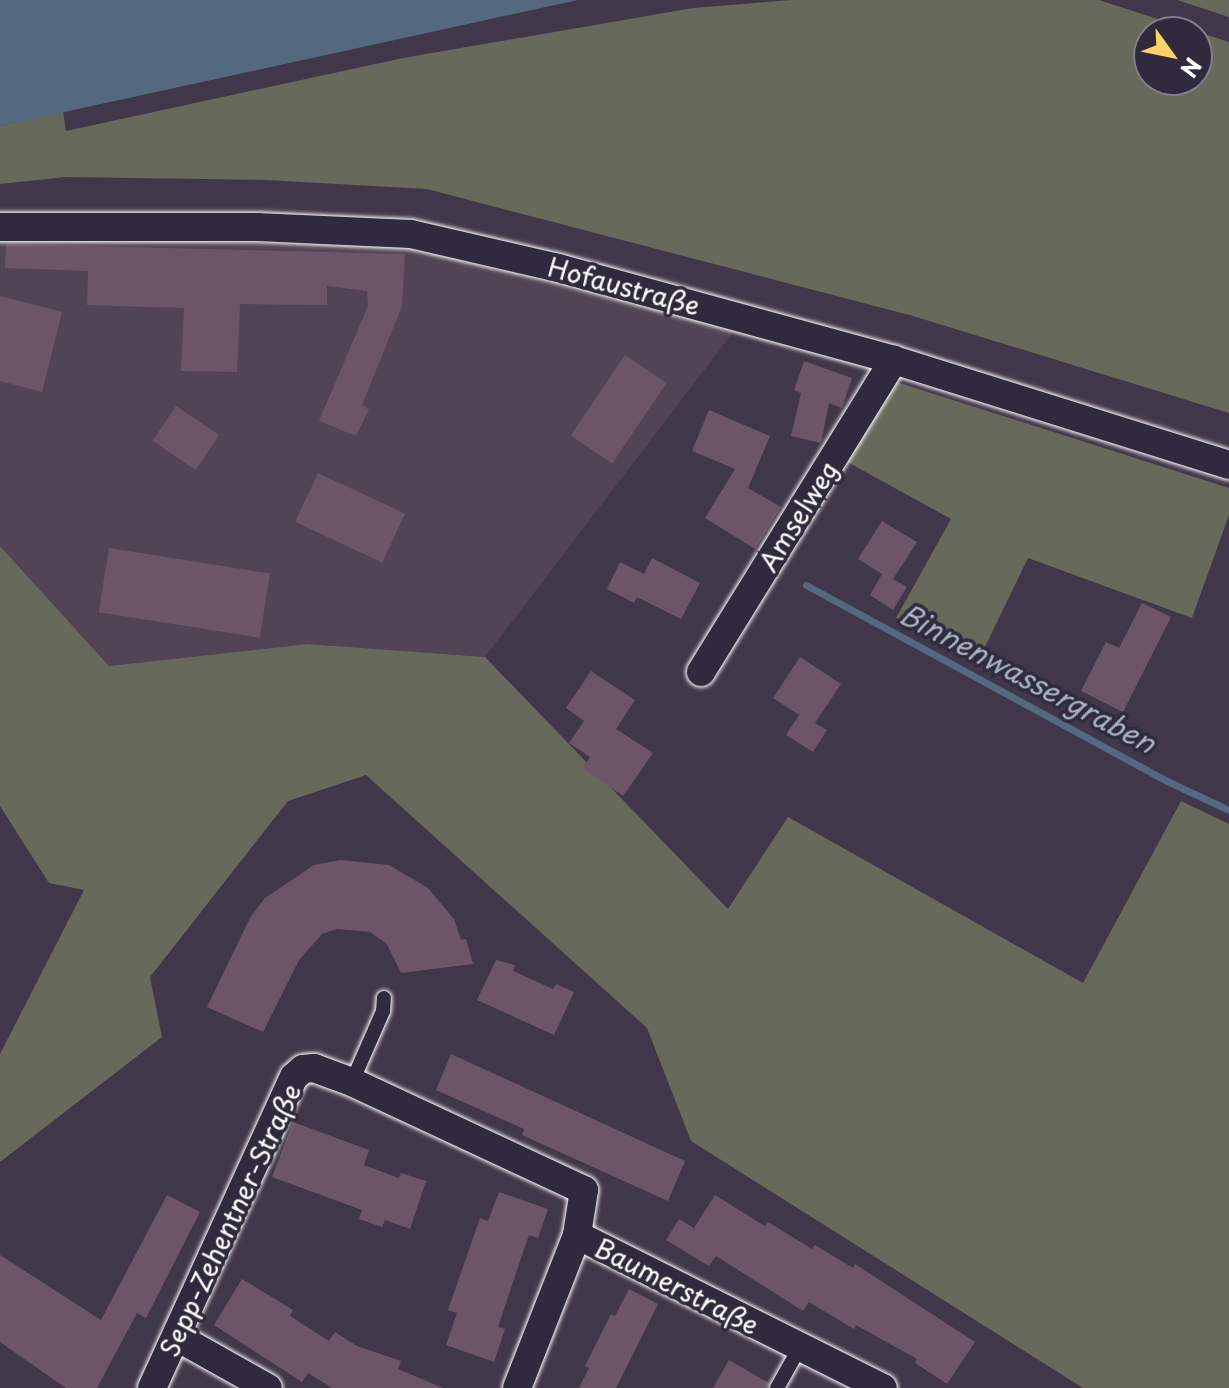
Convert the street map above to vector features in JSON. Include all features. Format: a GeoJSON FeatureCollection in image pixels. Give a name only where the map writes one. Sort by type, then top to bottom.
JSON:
{"type":"FeatureCollection","features":[{"type":"Feature","properties":{"kind":"street","name":"Hofaustraße"},"geometry":{"type":"LineString","coordinates":[[0,227],[257,227],[411,234],[558,268],[894,360],[1229,465]]}},
{"type":"Feature","properties":{"kind":"street","name":"Amselweg"},"geometry":{"type":"LineString","coordinates":[[701,672],[894,360]]}},
{"type":"Feature","properties":{"kind":"street","name":"Sepp-Zehentner-Straße"},"geometry":{"type":"LineString","coordinates":[[152,1388],[294,1077],[303,1069],[314,1068],[352,1082],[584,1190],[577,1235]]}},
{"type":"Feature","properties":{"kind":"street","name":"Baumerstraße"},"geometry":{"type":"LineString","coordinates":[[517,1388],[577,1235],[883,1388]]}},
{"type":"Feature","properties":{"kind":"street"},"geometry":{"type":"LineString","coordinates":[[177,1337],[268,1388]]}},
{"type":"Feature","properties":{"kind":"lane"},"geometry":{"type":"LineString","coordinates":[[352,1082],[383,1011],[384,998]]}},
{"type":"Feature","properties":{"kind":"lane"},"geometry":{"type":"LineString","coordinates":[[777,1388],[800,1347]]}},
{"type":"Feature","properties":{"kind":"shaded area"},"geometry":{"type":"Polygon","coordinates":[[[0,237],[407,247],[734,331],[485,657],[308,644],[109,666],[0,546],[0,237]]]}},
{"type":"Feature","properties":{"kind":"green space"},"geometry":{"type":"Polygon","coordinates":[[[791,0],[1099,0],[1149,16],[1133,16],[1133,96],[1213,96],[1213,37],[1229,42],[1229,413],[913,316],[427,189],[266,180],[65,177],[0,184],[0,126],[63,111],[66,131],[403,58],[693,8],[791,0]]]}},
{"type":"Feature","properties":{"kind":"green space"},"geometry":{"type":"Polygon","coordinates":[[[1177,0],[1229,0],[1229,17],[1177,0]]]}},
{"type":"Feature","properties":{"kind":"green space"},"geometry":{"type":"Polygon","coordinates":[[[887,379],[1229,488],[1229,515],[1192,618],[1028,558],[980,657],[896,618],[951,519],[842,459],[887,379]]]}},
{"type":"Feature","properties":{"kind":"green space"},"geometry":{"type":"Polygon","coordinates":[[[0,546],[109,666],[308,644],[485,657],[728,909],[788,817],[1083,983],[1181,801],[1229,824],[1229,1388],[1083,1388],[691,1141],[647,1028],[366,775],[288,801],[150,977],[162,1037],[0,1162],[0,1054],[84,890],[49,883],[0,806],[0,546]]]}},
{"type":"Feature","properties":{"kind":"water"},"geometry":{"type":"Polygon","coordinates":[[[0,0],[578,0],[0,126],[0,0]]]}},
{"type":"Feature","properties":{"kind":"building"},"geometry":{"type":"Polygon","coordinates":[[[6,244],[405,254],[402,306],[362,405],[369,409],[356,436],[319,421],[368,306],[367,291],[327,286],[327,305],[240,304],[237,372],[181,371],[184,308],[87,305],[88,271],[5,268],[6,244]]]}},
{"type":"Feature","properties":{"kind":"building"},"geometry":{"type":"Polygon","coordinates":[[[0,296],[62,312],[42,392],[0,381],[0,296]]]}},
{"type":"Feature","properties":{"kind":"building"},"geometry":{"type":"Polygon","coordinates":[[[625,355],[666,383],[612,463],[571,435],[625,355]]]}},
{"type":"Feature","properties":{"kind":"building"},"geometry":{"type":"Polygon","coordinates":[[[804,361],[852,378],[842,408],[829,403],[821,443],[791,436],[801,393],[794,390],[804,361]]]}},
{"type":"Feature","properties":{"kind":"building"},"geometry":{"type":"Polygon","coordinates":[[[176,406],[219,435],[196,470],[153,441],[176,406]]]}},
{"type":"Feature","properties":{"kind":"building"},"geometry":{"type":"Polygon","coordinates":[[[709,410],[770,436],[748,488],[781,507],[755,549],[705,518],[735,469],[692,451],[709,410]]]}},
{"type":"Feature","properties":{"kind":"building"},"geometry":{"type":"Polygon","coordinates":[[[318,473],[405,514],[382,563],[295,522],[318,473]]]}},
{"type":"Feature","properties":{"kind":"building"},"geometry":{"type":"Polygon","coordinates":[[[882,521],[917,542],[893,579],[907,587],[893,610],[870,595],[882,574],[858,559],[882,521]]]}},
{"type":"Feature","properties":{"kind":"building"},"geometry":{"type":"Polygon","coordinates":[[[109,548],[270,573],[260,638],[99,612],[109,548]]]}},
{"type":"Feature","properties":{"kind":"building"},"geometry":{"type":"Polygon","coordinates":[[[652,558],[700,583],[681,619],[637,597],[634,603],[607,589],[620,562],[644,574],[652,558]]]}},
{"type":"Feature","properties":{"kind":"building"},"geometry":{"type":"Polygon","coordinates":[[[1142,603],[1171,617],[1123,712],[1081,691],[1106,642],[1119,648],[1142,603]]]}},
{"type":"Feature","properties":{"kind":"building"},"geometry":{"type":"Polygon","coordinates":[[[800,657],[841,684],[815,723],[827,730],[813,752],[786,735],[799,715],[773,698],[800,657]]]}},
{"type":"Feature","properties":{"kind":"building"},"geometry":{"type":"Polygon","coordinates":[[[591,671],[635,700],[616,729],[653,753],[623,796],[583,768],[590,757],[569,743],[584,721],[566,708],[591,671]]]}},
{"type":"Feature","properties":{"kind":"building"},"geometry":{"type":"Polygon","coordinates":[[[341,860],[389,865],[428,888],[454,919],[461,940],[466,939],[473,964],[401,973],[387,944],[370,932],[337,929],[322,934],[299,960],[263,1032],[207,1007],[250,918],[265,898],[314,865],[341,860]]]}},
{"type":"Feature","properties":{"kind":"building"},"geometry":{"type":"Polygon","coordinates":[[[496,960],[515,965],[513,971],[553,989],[556,984],[574,992],[554,1035],[477,1000],[496,960]]]}},
{"type":"Feature","properties":{"kind":"building"},"geometry":{"type":"Polygon","coordinates":[[[451,1054],[685,1161],[668,1201],[522,1135],[524,1129],[436,1090],[451,1054]]]}},
{"type":"Feature","properties":{"kind":"building"},"geometry":{"type":"Polygon","coordinates":[[[293,1122],[369,1150],[364,1165],[399,1178],[401,1173],[426,1181],[410,1229],[385,1220],[382,1227],[359,1219],[362,1210],[272,1177],[293,1122]]]}},
{"type":"Feature","properties":{"kind":"building"},"geometry":{"type":"Polygon","coordinates":[[[499,1192],[548,1209],[538,1238],[529,1235],[498,1327],[505,1329],[494,1362],[446,1345],[457,1313],[448,1310],[480,1218],[488,1221],[499,1192]]]}},
{"type":"Feature","properties":{"kind":"building"},"geometry":{"type":"Polygon","coordinates":[[[167,1195],[200,1212],[146,1318],[137,1313],[97,1388],[66,1388],[0,1342],[0,1255],[101,1320],[167,1195]]]}},
{"type":"Feature","properties":{"kind":"building"},"geometry":{"type":"Polygon","coordinates":[[[715,1195],[765,1226],[768,1222],[812,1249],[815,1245],[853,1268],[855,1264],[975,1342],[947,1384],[915,1363],[917,1359],[856,1325],[854,1329],[809,1302],[803,1311],[716,1256],[709,1266],[666,1240],[679,1219],[694,1228],[715,1195]]]}},
{"type":"Feature","properties":{"kind":"building"},"geometry":{"type":"Polygon","coordinates":[[[242,1279],[293,1310],[290,1316],[329,1341],[335,1332],[357,1346],[401,1361],[398,1369],[443,1388],[332,1388],[308,1373],[302,1382],[214,1325],[242,1279]]]}},
{"type":"Feature","properties":{"kind":"building"},"geometry":{"type":"Polygon","coordinates":[[[629,1289],[658,1304],[616,1388],[579,1388],[589,1368],[585,1366],[611,1314],[615,1316],[629,1289]]]}},
{"type":"Feature","properties":{"kind":"building"},"geometry":{"type":"Polygon","coordinates":[[[729,1360],[769,1383],[767,1388],[713,1388],[729,1360]]]}},
{"type":"Feature","properties":{"kind":"waterway","name":"Binnenwassergraben"},"geometry":{"type":"LineString","coordinates":[[806,585],[1167,781],[1229,810]]}}]}
